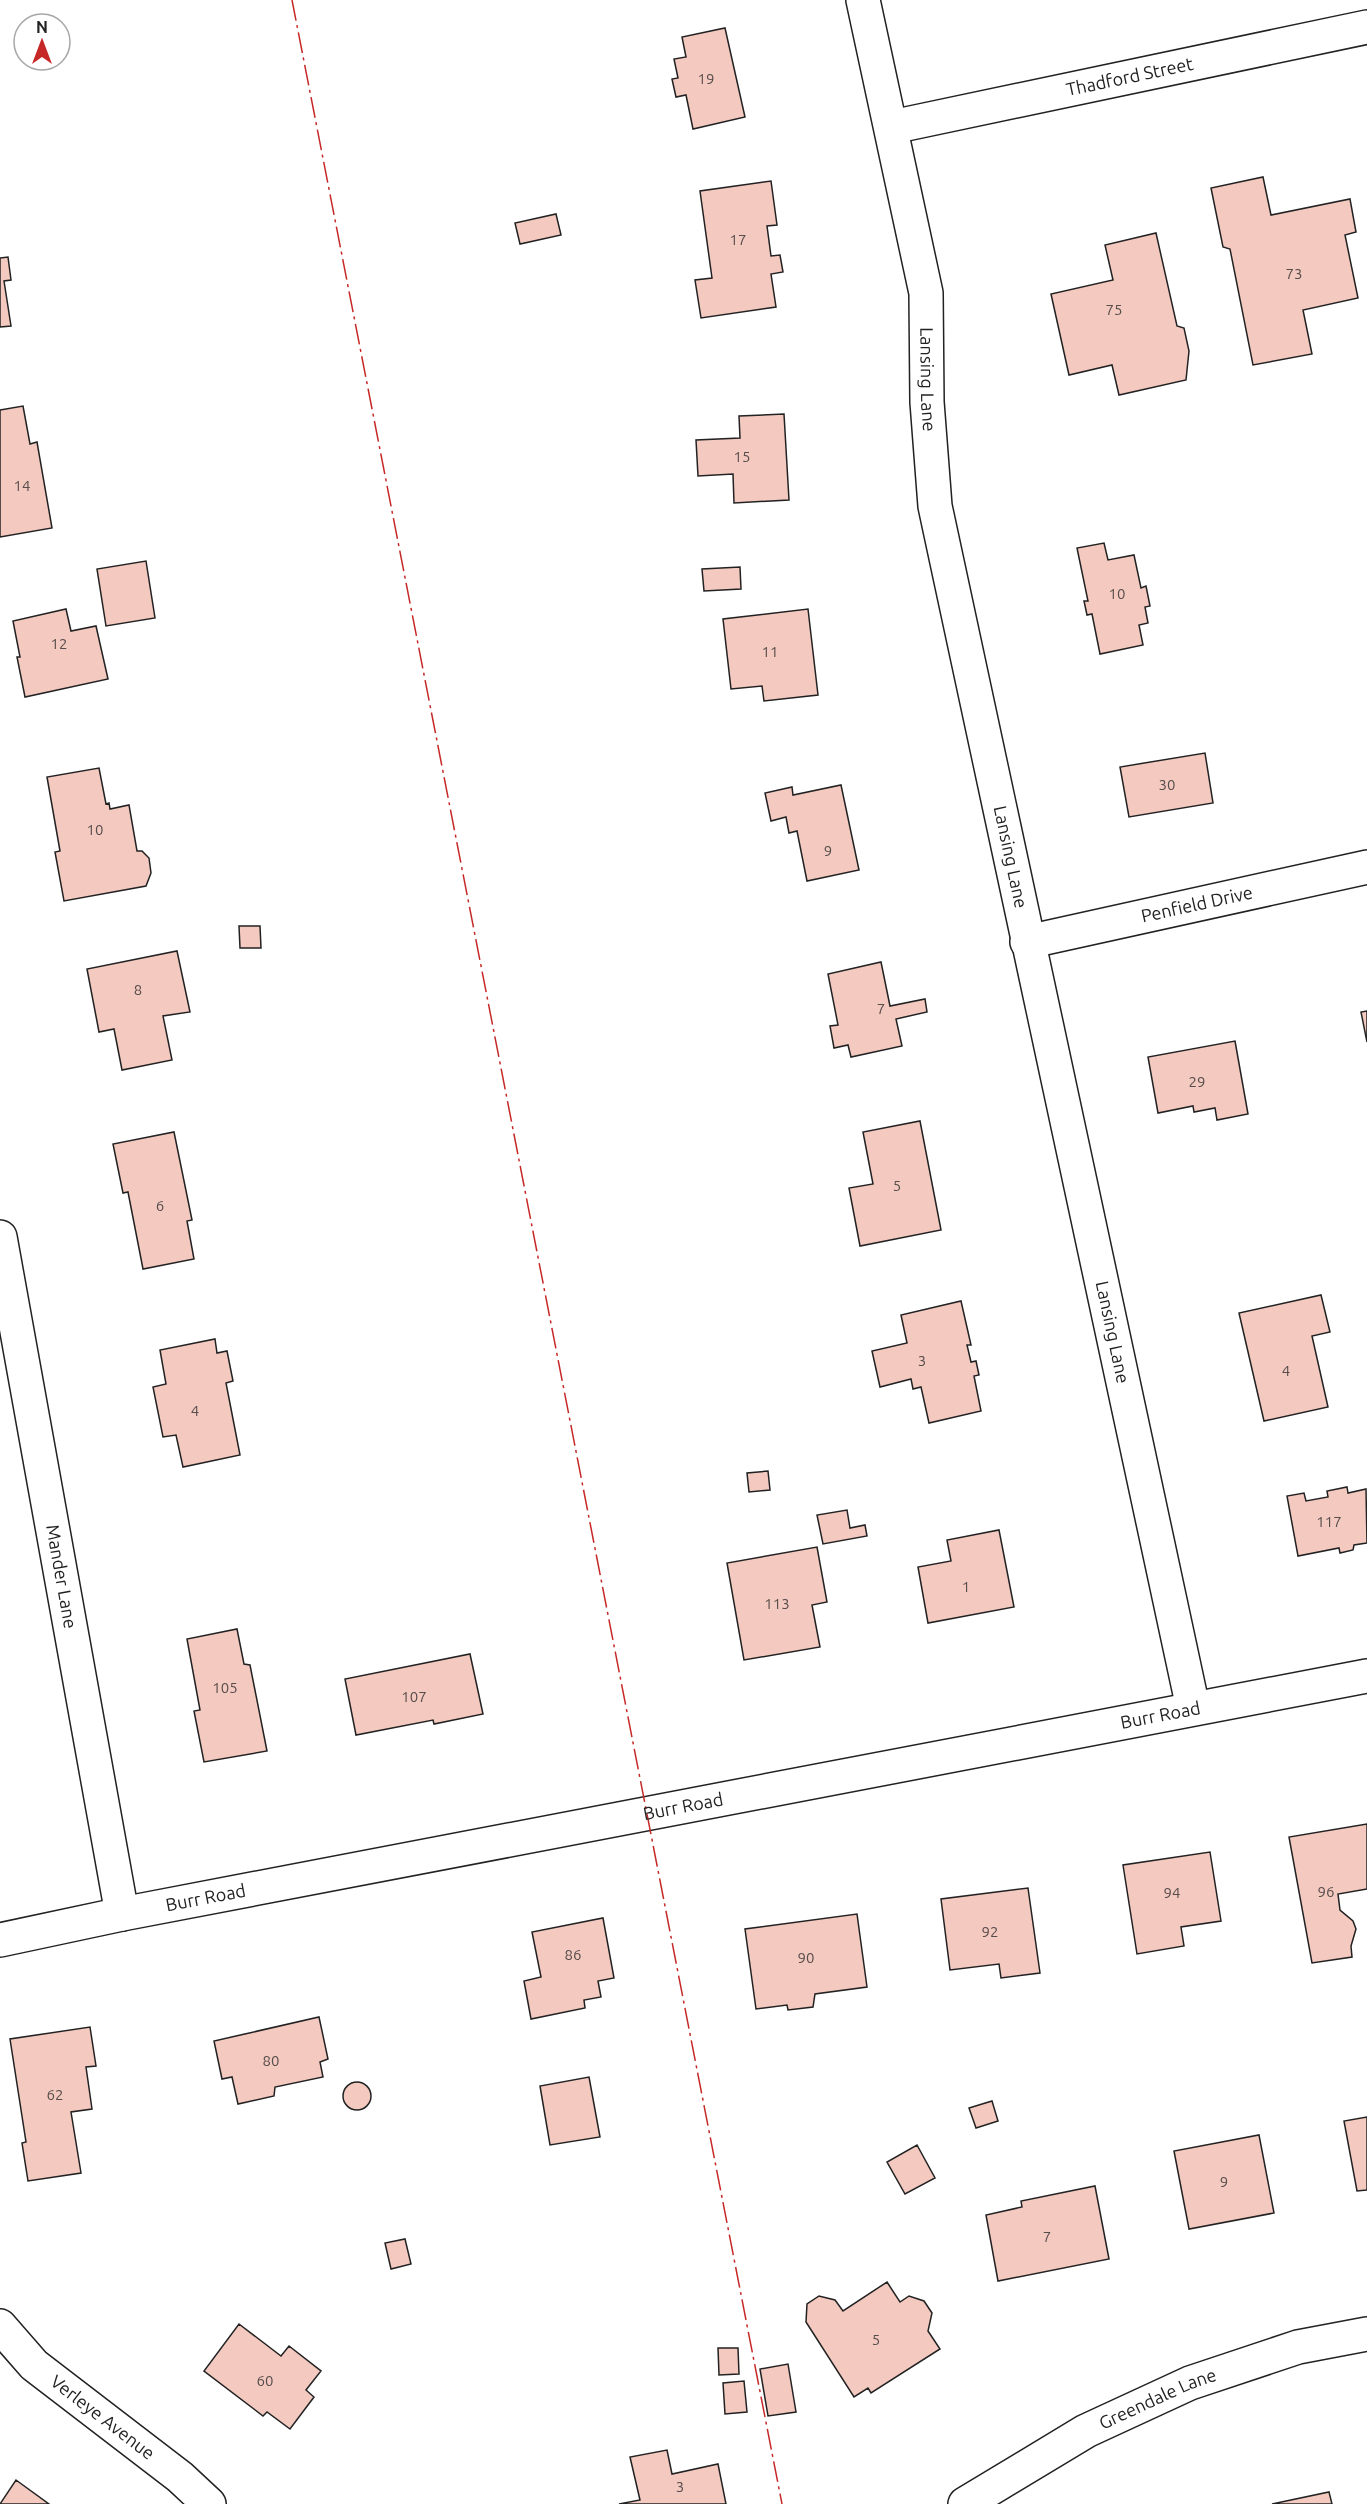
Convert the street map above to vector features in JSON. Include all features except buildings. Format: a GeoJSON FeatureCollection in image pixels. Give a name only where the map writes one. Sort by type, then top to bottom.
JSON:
{"type":"FeatureCollection","features":[{"type":"Feature","properties":{"kind":"street","name":"Lansing Lane"},"geometry":{"type":"LineString","coordinates":[[863,0],[926,293],[927,402],[935,506],[1027,942],[1194,1708]]}},
{"type":"Feature","properties":{"kind":"street","name":"Thadford Street"},"geometry":{"type":"LineString","coordinates":[[892,127],[1367,27]]}},
{"type":"Feature","properties":{"kind":"street","name":"Penfield Drive"},"geometry":{"type":"LineString","coordinates":[[1027,942],[1367,867]]}},
{"type":"Feature","properties":{"kind":"street","name":"Mander Lane"},"geometry":{"type":"LineString","coordinates":[[0,1237],[122,1914]]}},
{"type":"Feature","properties":{"kind":"street","name":"Burr Road"},"geometry":{"type":"LineString","coordinates":[[0,1940],[122,1914],[1367,1676]]}},
{"type":"Feature","properties":{"kind":"street","name":"Verleye Avenue"},"geometry":{"type":"LineString","coordinates":[[0,2326],[34,2365],[180,2477],[209,2504]]}},
{"type":"Feature","properties":{"kind":"street","name":"Greendale Lane"},"geometry":{"type":"LineString","coordinates":[[964,2504],[1086,2431],[1190,2383],[1298,2347],[1367,2334]]}},
{"type":"Feature","properties":{"kind":"power"},"geometry":{"type":"LineString","coordinates":[[292,0],[782,2504]]}}]}
